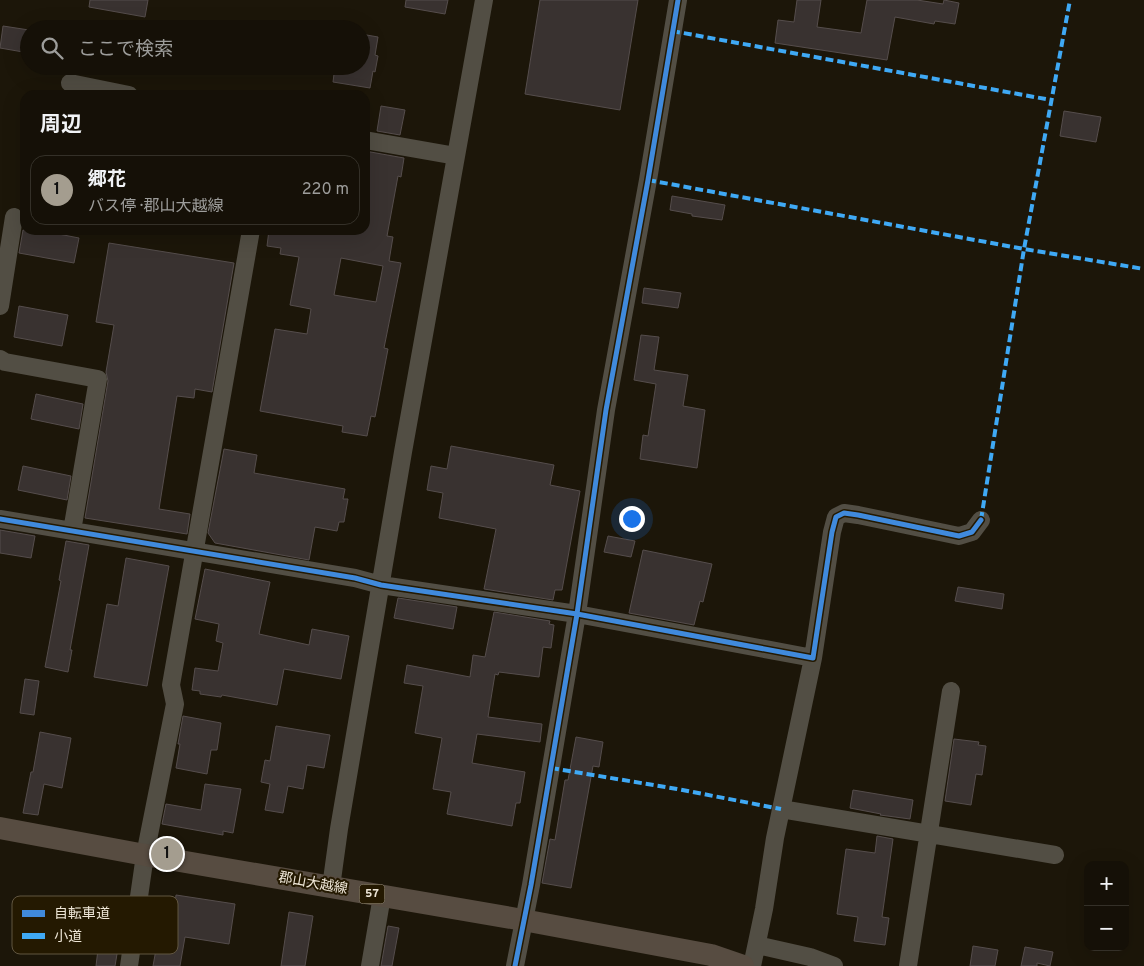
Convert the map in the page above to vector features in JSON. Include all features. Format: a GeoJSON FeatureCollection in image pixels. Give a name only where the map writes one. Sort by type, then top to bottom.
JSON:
{"type":"FeatureCollection","features":[{"type":"Feature","properties":{"kind":"main road","name":"郡山大越線"},"geometry":{"type":"LineString","coordinates":[[0,828],[523,920],[711,955],[743,966]]}},
{"type":"Feature","properties":{"kind":"street"},"geometry":{"type":"LineString","coordinates":[[330,886],[338,829],[484,0]]}},
{"type":"Feature","properties":{"kind":"street"},"geometry":{"type":"LineString","coordinates":[[515,966],[531,885],[576,614],[606,410],[648,180],[678,0]]}},
{"type":"Feature","properties":{"kind":"street"},"geometry":{"type":"LineString","coordinates":[[70,83],[104,90]]}},
{"type":"Feature","properties":{"kind":"street"},"geometry":{"type":"LineString","coordinates":[[370,141],[456,156]]}},
{"type":"Feature","properties":{"kind":"street"},"geometry":{"type":"LineString","coordinates":[[0,306],[14,217]]}},
{"type":"Feature","properties":{"kind":"street"},"geometry":{"type":"LineString","coordinates":[[139,896],[145,855],[175,704],[172,684],[250,235]]}},
{"type":"Feature","properties":{"kind":"street"},"geometry":{"type":"LineString","coordinates":[[0,359],[5,362],[98,379],[72,531]]}},
{"type":"Feature","properties":{"kind":"street"},"geometry":{"type":"LineString","coordinates":[[752,966],[781,810],[813,658],[832,532],[836,517],[844,513],[858,514],[959,536],[972,532],[981,520]]}},
{"type":"Feature","properties":{"kind":"street"},"geometry":{"type":"LineString","coordinates":[[0,519],[355,578],[381,585],[576,614],[813,658]]}},
{"type":"Feature","properties":{"kind":"street"},"geometry":{"type":"LineString","coordinates":[[908,966],[951,690]]}},
{"type":"Feature","properties":{"kind":"street"},"geometry":{"type":"LineString","coordinates":[[781,810],[1055,855]]}},
{"type":"Feature","properties":{"kind":"street"},"geometry":{"type":"LineString","coordinates":[[370,966],[382,896]]}},
{"type":"Feature","properties":{"kind":"street"},"geometry":{"type":"LineString","coordinates":[[756,945],[810,957],[834,966]]}},
{"type":"Feature","properties":{"kind":"building"},"geometry":{"type":"Polygon","coordinates":[[[90,0],[148,0],[145,17],[89,7],[90,0]]]}},
{"type":"Feature","properties":{"kind":"building"},"geometry":{"type":"Polygon","coordinates":[[[406,0],[448,0],[445,14],[405,7],[406,0]]]}},
{"type":"Feature","properties":{"kind":"building"},"geometry":{"type":"Polygon","coordinates":[[[540,0],[638,0],[620,110],[525,94],[540,0]]]}},
{"type":"Feature","properties":{"kind":"building"},"geometry":{"type":"Polygon","coordinates":[[[797,0],[821,0],[817,27],[861,33],[867,0],[917,0],[943,4],[944,0],[959,3],[955,24],[935,21],[934,24],[895,17],[887,60],[775,43],[778,20],[794,22],[797,0]]]}},
{"type":"Feature","properties":{"kind":"building"},"geometry":{"type":"Polygon","coordinates":[[[3,26],[20,29],[20,51],[0,48],[3,26]]]}},
{"type":"Feature","properties":{"kind":"building"},"geometry":{"type":"Polygon","coordinates":[[[370,36],[378,37],[375,55],[378,56],[370,88],[333,82],[334,75],[370,75],[370,36]]]}},
{"type":"Feature","properties":{"kind":"building"},"geometry":{"type":"Polygon","coordinates":[[[381,106],[405,110],[400,135],[377,131],[381,106]]]}},
{"type":"Feature","properties":{"kind":"building"},"geometry":{"type":"Polygon","coordinates":[[[1064,111],[1101,117],[1096,142],[1060,136],[1064,111]]]}},
{"type":"Feature","properties":{"kind":"building"},"geometry":{"type":"Polygon","coordinates":[[[370,152],[404,158],[401,177],[398,176],[387,236],[393,237],[389,261],[401,263],[384,348],[388,349],[375,417],[371,416],[367,436],[342,432],[343,426],[260,411],[275,329],[307,334],[311,309],[290,305],[299,257],[280,254],[281,248],[267,246],[268,235],[370,235],[370,152]],[[341,258],[334,295],[376,302],[383,266],[341,258]]]}},
{"type":"Feature","properties":{"kind":"building"},"geometry":{"type":"Polygon","coordinates":[[[672,196],[725,205],[722,220],[692,216],[692,214],[670,210],[672,196]]]}},
{"type":"Feature","properties":{"kind":"building"},"geometry":{"type":"Polygon","coordinates":[[[22,235],[64,235],[79,238],[74,263],[19,253],[22,235]]]}},
{"type":"Feature","properties":{"kind":"building"},"geometry":{"type":"Polygon","coordinates":[[[109,243],[234,263],[212,392],[195,389],[194,398],[177,396],[159,509],[190,514],[187,534],[85,518],[108,381],[106,372],[114,325],[96,322],[109,243]]]}},
{"type":"Feature","properties":{"kind":"building"},"geometry":{"type":"Polygon","coordinates":[[[644,288],[681,293],[678,308],[642,303],[644,288]]]}},
{"type":"Feature","properties":{"kind":"building"},"geometry":{"type":"Polygon","coordinates":[[[19,306],[68,315],[62,346],[14,337],[19,306]]]}},
{"type":"Feature","properties":{"kind":"building"},"geometry":{"type":"Polygon","coordinates":[[[641,335],[659,337],[654,370],[688,375],[683,406],[705,410],[697,468],[640,459],[643,435],[648,436],[656,384],[634,380],[641,335]]]}},
{"type":"Feature","properties":{"kind":"building"},"geometry":{"type":"Polygon","coordinates":[[[36,394],[83,404],[79,429],[31,419],[36,394]]]}},
{"type":"Feature","properties":{"kind":"building"},"geometry":{"type":"Polygon","coordinates":[[[451,446],[554,465],[550,485],[580,491],[562,590],[555,590],[553,600],[484,589],[496,529],[439,518],[443,493],[427,490],[431,466],[447,469],[451,446]]]}},
{"type":"Feature","properties":{"kind":"building"},"geometry":{"type":"Polygon","coordinates":[[[224,449],[257,455],[254,473],[345,489],[343,499],[348,499],[344,522],[339,522],[337,531],[315,527],[309,560],[215,543],[208,533],[224,449]]]}},
{"type":"Feature","properties":{"kind":"building"},"geometry":{"type":"Polygon","coordinates":[[[23,466],[71,476],[67,500],[18,490],[23,466]]]}},
{"type":"Feature","properties":{"kind":"building"},"geometry":{"type":"Polygon","coordinates":[[[0,530],[35,536],[31,558],[0,553],[0,530]]]}},
{"type":"Feature","properties":{"kind":"building"},"geometry":{"type":"Polygon","coordinates":[[[608,536],[635,541],[631,557],[604,552],[608,536]]]}},
{"type":"Feature","properties":{"kind":"building"},"geometry":{"type":"Polygon","coordinates":[[[66,541],[89,545],[70,650],[72,650],[68,672],[45,667],[61,581],[59,580],[66,541]]]}},
{"type":"Feature","properties":{"kind":"building"},"geometry":{"type":"Polygon","coordinates":[[[643,550],[712,564],[703,602],[700,601],[694,625],[629,613],[643,550]]]}},
{"type":"Feature","properties":{"kind":"building"},"geometry":{"type":"Polygon","coordinates":[[[126,558],[169,566],[147,686],[94,677],[107,604],[118,606],[126,558]]]}},
{"type":"Feature","properties":{"kind":"building"},"geometry":{"type":"Polygon","coordinates":[[[205,569],[270,582],[259,634],[309,645],[312,629],[349,636],[341,679],[284,669],[277,705],[222,695],[221,697],[200,694],[200,691],[192,690],[195,668],[218,671],[223,643],[216,641],[219,624],[195,619],[205,569]]]}},
{"type":"Feature","properties":{"kind":"building"},"geometry":{"type":"Polygon","coordinates":[[[958,587],[1004,594],[1002,609],[955,601],[958,587]]]}},
{"type":"Feature","properties":{"kind":"building"},"geometry":{"type":"Polygon","coordinates":[[[398,598],[457,607],[453,629],[394,618],[398,598]]]}},
{"type":"Feature","properties":{"kind":"building"},"geometry":{"type":"Polygon","coordinates":[[[494,612],[550,621],[549,624],[554,625],[551,648],[543,647],[539,677],[499,672],[498,675],[495,674],[488,717],[542,724],[540,742],[477,734],[472,763],[525,772],[520,803],[516,803],[512,826],[447,814],[451,792],[433,789],[442,738],[415,733],[423,686],[404,683],[407,665],[470,677],[473,655],[485,657],[494,612]]]}},
{"type":"Feature","properties":{"kind":"building"},"geometry":{"type":"Polygon","coordinates":[[[25,679],[39,681],[34,715],[20,713],[25,679]]]}},
{"type":"Feature","properties":{"kind":"building"},"geometry":{"type":"Polygon","coordinates":[[[183,716],[221,723],[217,750],[211,750],[207,774],[176,768],[183,716]]]}},
{"type":"Feature","properties":{"kind":"building"},"geometry":{"type":"Polygon","coordinates":[[[276,726],[330,735],[324,768],[307,765],[303,789],[288,786],[283,813],[265,810],[270,784],[261,782],[265,760],[270,761],[276,726]]]}},
{"type":"Feature","properties":{"kind":"building"},"geometry":{"type":"Polygon","coordinates":[[[40,732],[71,738],[62,788],[44,784],[38,815],[23,813],[40,732]]]}},
{"type":"Feature","properties":{"kind":"building"},"geometry":{"type":"Polygon","coordinates":[[[576,737],[603,742],[599,767],[593,766],[571,888],[542,883],[550,839],[555,840],[565,780],[568,780],[576,737]]]}},
{"type":"Feature","properties":{"kind":"building"},"geometry":{"type":"Polygon","coordinates":[[[954,739],[979,742],[978,745],[986,746],[982,775],[976,774],[971,805],[945,801],[954,739]]]}},
{"type":"Feature","properties":{"kind":"building"},"geometry":{"type":"Polygon","coordinates":[[[205,784],[241,789],[233,833],[223,831],[223,835],[162,824],[166,804],[201,810],[205,784]]]}},
{"type":"Feature","properties":{"kind":"building"},"geometry":{"type":"Polygon","coordinates":[[[853,790],[913,800],[910,819],[850,808],[853,790]]]}},
{"type":"Feature","properties":{"kind":"building"},"geometry":{"type":"Polygon","coordinates":[[[877,836],[893,839],[882,917],[889,918],[885,945],[854,941],[858,917],[837,914],[846,849],[875,853],[877,836]]]}},
{"type":"Feature","properties":{"kind":"building"},"geometry":{"type":"Polygon","coordinates":[[[176,895],[235,904],[229,944],[185,937],[180,966],[153,966],[155,954],[178,954],[178,896],[176,895]]]}},
{"type":"Feature","properties":{"kind":"building"},"geometry":{"type":"Polygon","coordinates":[[[289,912],[313,916],[305,966],[281,966],[289,912]]]}},
{"type":"Feature","properties":{"kind":"building"},"geometry":{"type":"Polygon","coordinates":[[[388,926],[399,928],[392,966],[381,966],[388,926]]]}},
{"type":"Feature","properties":{"kind":"building"},"geometry":{"type":"Polygon","coordinates":[[[973,946],[998,950],[995,966],[970,966],[973,946]]]}},
{"type":"Feature","properties":{"kind":"building"},"geometry":{"type":"Polygon","coordinates":[[[1025,947],[1053,952],[1050,966],[1037,963],[1037,966],[1021,966],[1025,947]]]}},
{"type":"Feature","properties":{"kind":"building"},"geometry":{"type":"Polygon","coordinates":[[[97,954],[117,954],[115,966],[96,966],[97,954]]]}},
{"type":"Feature","properties":{"kind":"marked path"},"geometry":{"type":"LineString","coordinates":[[981,520],[1024,249],[1070,0]]}},
{"type":"Feature","properties":{"kind":"marked path"},"geometry":{"type":"LineString","coordinates":[[672,31],[1051,100]]}},
{"type":"Feature","properties":{"kind":"marked path"},"geometry":{"type":"LineString","coordinates":[[648,180],[1024,249],[1144,269]]}},
{"type":"Feature","properties":{"kind":"marked path"},"geometry":{"type":"LineString","coordinates":[[551,768],[781,809]]}},
{"type":"Feature","properties":{"kind":"cycle path"},"geometry":{"type":"LineString","coordinates":[[515,966],[531,885],[577,614],[606,410],[648,180],[678,0]]}},
{"type":"Feature","properties":{"kind":"cycle path"},"geometry":{"type":"LineString","coordinates":[[0,519],[355,578],[381,585],[577,614],[813,658],[832,532],[836,517],[844,513],[858,515],[959,536],[972,532],[981,520]]}},
{"type":"Feature","properties":{"kind":"place","name":"郷花"},"geometry":{"type":"Point","coordinates":[167,854]}}]}
